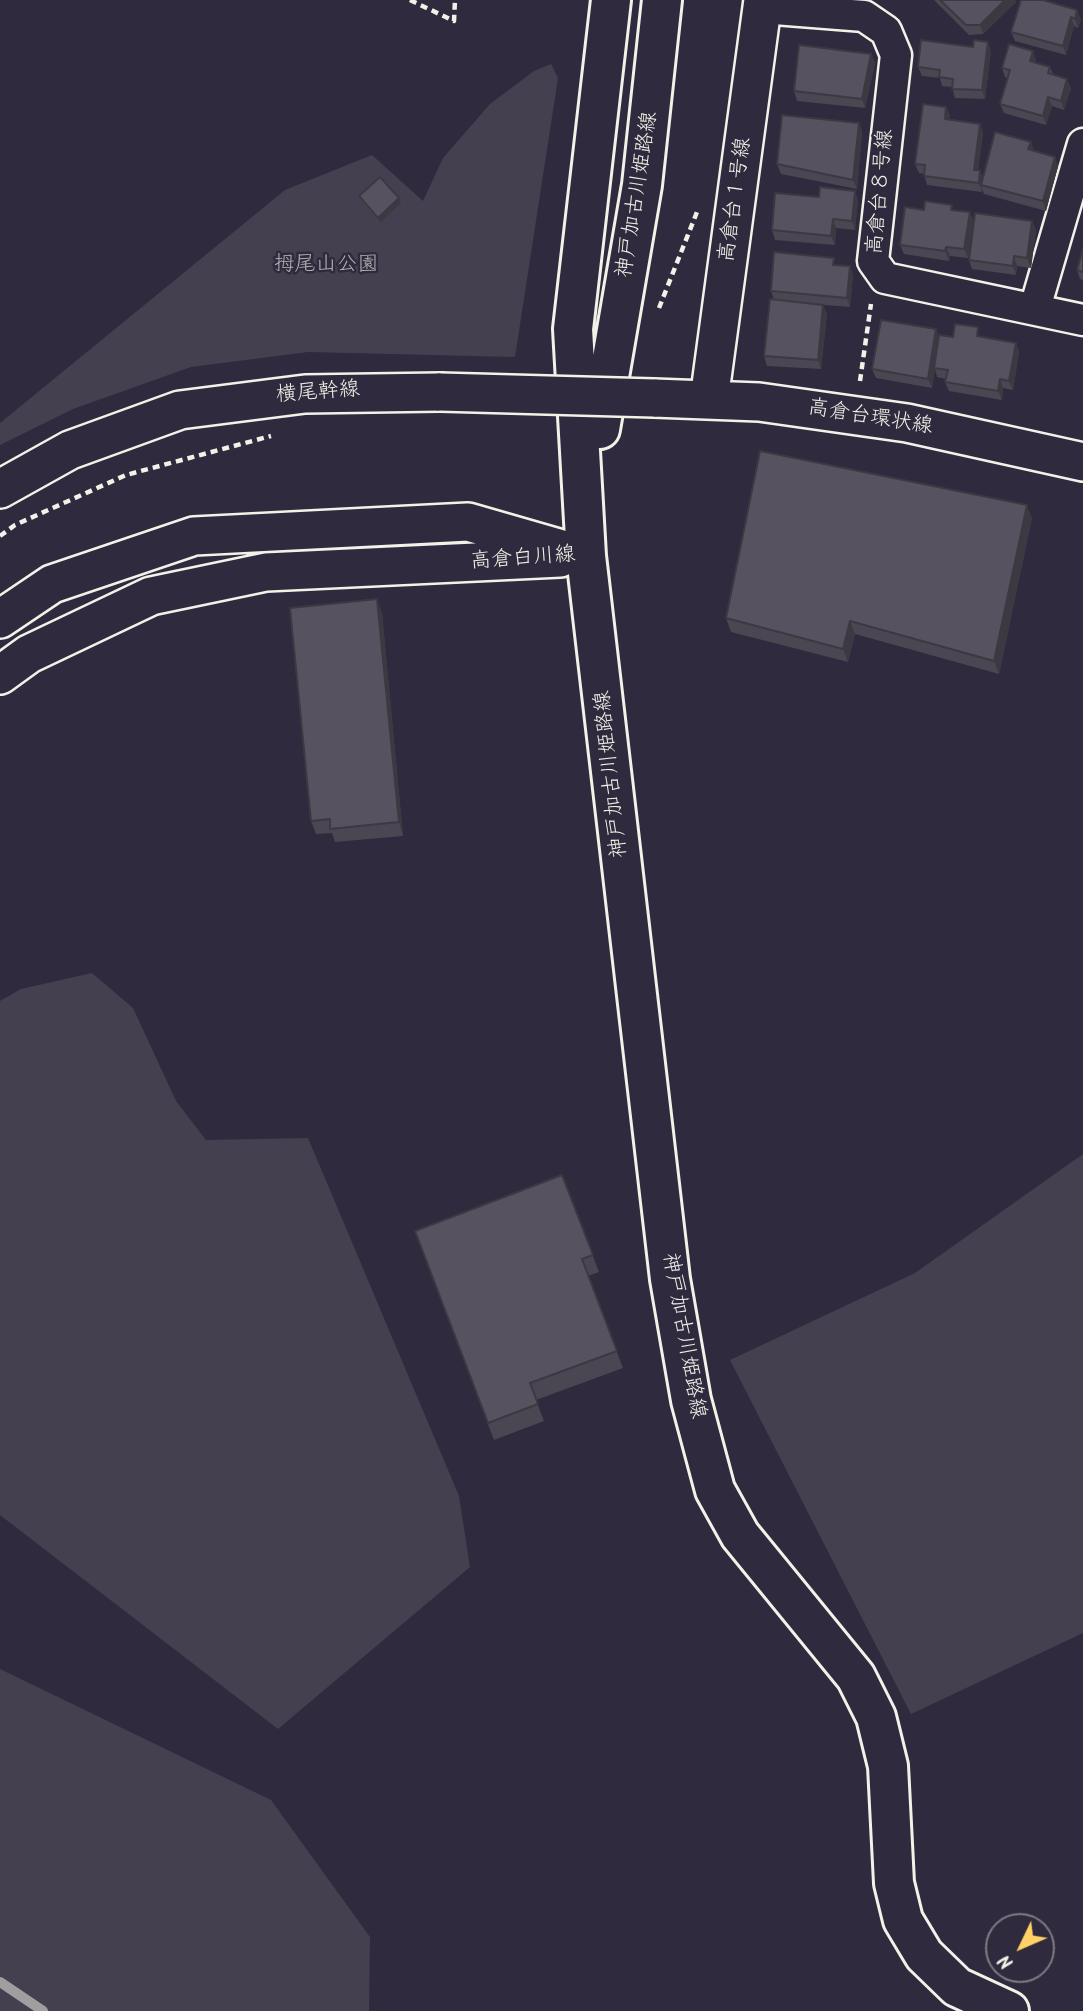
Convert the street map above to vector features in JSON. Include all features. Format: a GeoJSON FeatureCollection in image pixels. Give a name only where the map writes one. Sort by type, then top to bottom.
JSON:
{"type":"FeatureCollection","features":[{"type":"Feature","properties":{"kind":"main road","name":"神戸加古川姫路線"},"geometry":{"type":"LineString","coordinates":[[611,0],[572,329],[586,556],[670,1279],[691,1400],[715,1490],[740,1535],[856,1677],[876,1717],[888,1766],[894,1883],[903,1920],[924,1955],[957,1987],[1009,2011]]}},
{"type":"Feature","properties":{"kind":"main road","name":"神戸加古川姫路線"},"geometry":{"type":"LineString","coordinates":[[586,556],[600,430],[646,159],[662,0]]}},
{"type":"Feature","properties":{"kind":"street","name":"高倉台８号線"},"geometry":{"type":"LineString","coordinates":[[763,4],[871,8],[886,31],[896,55],[873,261],[885,278],[1083,320]]}},
{"type":"Feature","properties":{"kind":"street","name":"高倉台１号線"},"geometry":{"type":"LineString","coordinates":[[709,400],[763,4]]}},
{"type":"Feature","properties":{"kind":"street"},"geometry":{"type":"LineString","coordinates":[[1035,308],[1083,144]]}},
{"type":"Feature","properties":{"kind":"street","name":"横尾幹線"},"geometry":{"type":"LineString","coordinates":[[0,489],[71,450],[180,410],[305,394],[440,392],[654,398]]}},
{"type":"Feature","properties":{"kind":"street","name":"高倉台環状線"},"geometry":{"type":"LineString","coordinates":[[654,398],[759,402],[907,423],[1083,461]]}},
{"type":"Feature","properties":{"kind":"street","name":"高倉白川線"},"geometry":{"type":"LineString","coordinates":[[0,620],[52,584],[194,536],[468,522],[586,556]]}},
{"type":"Feature","properties":{"kind":"street","name":"高倉白川線"},"geometry":{"type":"LineString","coordinates":[[0,675],[29,654],[150,596],[266,572],[586,556]]}},
{"type":"Feature","properties":{"kind":"path"},"geometry":{"type":"LineString","coordinates":[[410,0],[454,21],[455,0]]}},
{"type":"Feature","properties":{"kind":"path"},"geometry":{"type":"LineString","coordinates":[[655,320],[698,210]]}},
{"type":"Feature","properties":{"kind":"path"},"geometry":{"type":"LineString","coordinates":[[858,393],[877,267]]}},
{"type":"Feature","properties":{"kind":"path"},"geometry":{"type":"LineString","coordinates":[[0,536],[15,525],[126,475],[285,432]]}},
{"type":"Feature","properties":{"kind":"green space","name":"拇尾山公園"},"geometry":{"type":"Polygon","coordinates":[[[551,64],[558,78],[515,357],[308,352],[191,367],[73,409],[0,445],[0,423],[285,190],[372,155],[423,201],[443,158],[490,104],[534,71],[551,64]]]}},
{"type":"Feature","properties":{"kind":"green space"},"geometry":{"type":"Polygon","coordinates":[[[92,973],[133,1008],[176,1101],[206,1140],[308,1138],[459,1496],[470,1567],[278,1729],[0,1515],[0,1001],[21,989],[92,973]]]}},
{"type":"Feature","properties":{"kind":"green space"},"geometry":{"type":"Polygon","coordinates":[[[1083,1154],[1083,1633],[911,1714],[730,1360],[915,1273],[1083,1154]]]}},
{"type":"Feature","properties":{"kind":"green space"},"geometry":{"type":"Polygon","coordinates":[[[0,1669],[271,1800],[370,1937],[369,2011],[0,2011],[0,1669]]]}},
{"type":"Feature","properties":{"kind":"building"},"geometry":{"type":"Polygon","coordinates":[[[940,0],[1005,0],[980,25],[966,25],[940,0]]]}},
{"type":"Feature","properties":{"kind":"building"},"geometry":{"type":"Polygon","coordinates":[[[1021,0],[1043,0],[1077,10],[1075,19],[1071,17],[1063,46],[1011,32],[1021,0]]]}},
{"type":"Feature","properties":{"kind":"building"},"geometry":{"type":"Polygon","coordinates":[[[921,40],[973,47],[974,40],[988,42],[982,90],[952,89],[953,79],[939,77],[940,70],[918,67],[921,40]]]}},
{"type":"Feature","properties":{"kind":"building"},"geometry":{"type":"Polygon","coordinates":[[[1009,44],[1033,51],[1030,61],[1050,67],[1048,73],[1067,79],[1061,101],[1048,97],[1043,116],[1000,104],[1010,70],[1002,68],[1009,44]]]}},
{"type":"Feature","properties":{"kind":"building"},"geometry":{"type":"Polygon","coordinates":[[[799,45],[871,54],[862,99],[794,91],[799,45]]]}},
{"type":"Feature","properties":{"kind":"building"},"geometry":{"type":"Polygon","coordinates":[[[923,104],[946,107],[945,119],[980,124],[974,170],[980,170],[979,183],[924,176],[925,165],[915,164],[923,104]]]}},
{"type":"Feature","properties":{"kind":"building"},"geometry":{"type":"Polygon","coordinates":[[[782,115],[859,123],[853,180],[777,164],[782,115]]]}},
{"type":"Feature","properties":{"kind":"building"},"geometry":{"type":"Polygon","coordinates":[[[995,132],[1031,142],[1028,149],[1055,157],[1043,201],[981,185],[995,132]]]}},
{"type":"Feature","properties":{"kind":"building"},"geometry":{"type":"Polygon","coordinates":[[[380,177],[399,198],[378,218],[359,196],[380,177]]]}},
{"type":"Feature","properties":{"kind":"building"},"geometry":{"type":"Polygon","coordinates":[[[820,187],[855,191],[852,221],[833,219],[831,236],[772,230],[775,193],[819,197],[820,187]]]}},
{"type":"Feature","properties":{"kind":"building"},"geometry":{"type":"Polygon","coordinates":[[[925,201],[952,205],[951,210],[970,212],[964,249],[946,247],[945,251],[900,245],[905,207],[924,210],[925,201]]]}},
{"type":"Feature","properties":{"kind":"building"},"geometry":{"type":"Polygon","coordinates":[[[975,213],[1032,221],[1027,258],[1014,256],[1013,266],[969,260],[975,213]]]}},
{"type":"Feature","properties":{"kind":"building"},"geometry":{"type":"Polygon","coordinates":[[[1083,249],[1083,272],[1077,270],[1083,249]]]}},
{"type":"Feature","properties":{"kind":"building"},"geometry":{"type":"Polygon","coordinates":[[[774,252],[834,258],[833,265],[850,266],[847,298],[771,291],[774,252]]]}},
{"type":"Feature","properties":{"kind":"building"},"geometry":{"type":"Polygon","coordinates":[[[770,299],[823,305],[818,360],[764,356],[770,299]]]}},
{"type":"Feature","properties":{"kind":"building"},"geometry":{"type":"Polygon","coordinates":[[[881,320],[936,329],[928,379],[872,369],[881,320]]]}},
{"type":"Feature","properties":{"kind":"building"},"geometry":{"type":"Polygon","coordinates":[[[955,324],[978,327],[977,336],[1016,343],[1009,381],[1000,379],[998,391],[945,382],[948,370],[934,368],[939,335],[953,337],[955,324]]]}},
{"type":"Feature","properties":{"kind":"building"},"geometry":{"type":"Polygon","coordinates":[[[760,451],[1027,505],[994,661],[850,621],[843,649],[726,618],[760,451]]]}},
{"type":"Feature","properties":{"kind":"building"},"geometry":{"type":"Polygon","coordinates":[[[377,599],[399,822],[330,829],[330,819],[311,821],[290,608],[377,599]]]}},
{"type":"Feature","properties":{"kind":"building"},"geometry":{"type":"Polygon","coordinates":[[[562,1175],[593,1255],[582,1259],[617,1351],[530,1383],[538,1404],[488,1423],[415,1231],[562,1175]]]}},
{"type":"Feature","properties":{"kind":"waterway"},"geometry":{"type":"LineString","coordinates":[[0,1982],[43,2011]]}}]}
